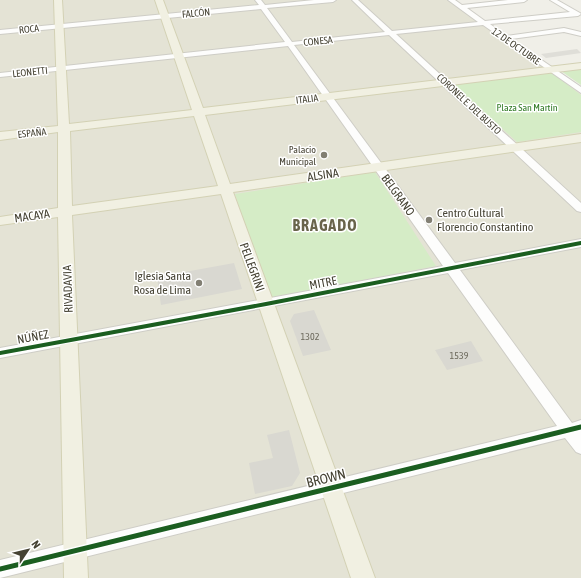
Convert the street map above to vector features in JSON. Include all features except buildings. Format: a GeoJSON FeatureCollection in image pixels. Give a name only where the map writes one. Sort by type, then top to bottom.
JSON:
{"type":"FeatureCollection","features":[{"type":"Feature","properties":{"kind":"main road","name":"RIVADAVIA"},"geometry":{"type":"LineString","coordinates":[[58,0],[58,26],[64,129],[76,578]]}},
{"type":"Feature","properties":{"kind":"main road","name":"PELLEGRINI"},"geometry":{"type":"LineString","coordinates":[[159,0],[363,578]]}},
{"type":"Feature","properties":{"kind":"main road","name":"ITALIA"},"geometry":{"type":"LineString","coordinates":[[64,129],[581,66]]}},
{"type":"Feature","properties":{"kind":"main road","name":"ESPAÑA"},"geometry":{"type":"LineString","coordinates":[[0,136],[64,129]]}},
{"type":"Feature","properties":{"kind":"main road","name":"ALSINA"},"geometry":{"type":"LineString","coordinates":[[65,211],[581,138]]}},
{"type":"Feature","properties":{"kind":"main road","name":"MACAYA"},"geometry":{"type":"LineString","coordinates":[[0,221],[65,211]]}},
{"type":"Feature","properties":{"kind":"street","name":"FALCÓN"},"geometry":{"type":"LineString","coordinates":[[58,26],[164,16],[260,4],[333,0]]}},
{"type":"Feature","properties":{"kind":"street","name":"CORONEL E. DEL BUSTO"},"geometry":{"type":"LineString","coordinates":[[356,0],[581,209]]}},
{"type":"Feature","properties":{"kind":"street","name":"12 DE OCTUBRE"},"geometry":{"type":"LineString","coordinates":[[451,0],[581,91]]}},
{"type":"Feature","properties":{"kind":"street"},"geometry":{"type":"LineString","coordinates":[[461,7],[524,0]]}},
{"type":"Feature","properties":{"kind":"street"},"geometry":{"type":"LineString","coordinates":[[553,0],[579,14]]}},
{"type":"Feature","properties":{"kind":"street","name":"BELGRANO"},"geometry":{"type":"LineString","coordinates":[[260,4],[451,267],[575,428],[581,447]]}},
{"type":"Feature","properties":{"kind":"street","name":"CONESA"},"geometry":{"type":"LineString","coordinates":[[60,69],[579,14]]}},
{"type":"Feature","properties":{"kind":"street","name":"ROCA"},"geometry":{"type":"LineString","coordinates":[[0,32],[58,26]]}},
{"type":"Feature","properties":{"kind":"street"},"geometry":{"type":"LineString","coordinates":[[504,38],[564,30],[581,34]]}},
{"type":"Feature","properties":{"kind":"street","name":"LEONETTI"},"geometry":{"type":"LineString","coordinates":[[0,75],[60,69]]}},
{"type":"Feature","properties":{"kind":"street","name":"MITRE"},"geometry":{"type":"LineString","coordinates":[[69,341],[581,243]]}},
{"type":"Feature","properties":{"kind":"street","name":"NÚÑEZ"},"geometry":{"type":"LineString","coordinates":[[0,354],[69,341]]}},
{"type":"Feature","properties":{"kind":"street","name":"BROWN"},"geometry":{"type":"LineString","coordinates":[[0,569],[76,552],[575,428]]}},
{"type":"Feature","properties":{"kind":"shaded area"},"geometry":{"type":"Polygon","coordinates":[[[0,0],[451,0],[581,91],[581,578],[0,578],[0,0]]]}},
{"type":"Feature","properties":{"kind":"shaded area"},"geometry":{"type":"Polygon","coordinates":[[[577,49],[581,53],[546,58],[541,54],[577,49]]]}},
{"type":"Feature","properties":{"kind":"green space"},"geometry":{"type":"Polygon","coordinates":[[[581,69],[581,85],[561,71],[581,69]]]}},
{"type":"Feature","properties":{"kind":"green space","name":"Plaza San Martín"},"geometry":{"type":"Polygon","coordinates":[[[551,72],[581,95],[581,132],[517,142],[452,83],[551,72]]]}},
{"type":"Feature","properties":{"kind":"green space"},"geometry":{"type":"Polygon","coordinates":[[[375,172],[436,266],[269,298],[235,194],[375,172]]]}},
{"type":"Feature","properties":{"kind":"cycle path"},"geometry":{"type":"LineString","coordinates":[[0,353],[266,304],[581,243]]}},
{"type":"Feature","properties":{"kind":"cycle path"},"geometry":{"type":"LineString","coordinates":[[0,569],[581,427]]}},
{"type":"Feature","properties":{"kind":"place","name":"Palacio Municipal"},"geometry":{"type":"Point","coordinates":[324,155]}},
{"type":"Feature","properties":{"kind":"place","name":"Centro Cultural Florencio Constantino"},"geometry":{"type":"Point","coordinates":[429,220]}},
{"type":"Feature","properties":{"kind":"place","name":"Iglesia Santa Rosa de Lima"},"geometry":{"type":"Point","coordinates":[199,283]}},
{"type":"Feature","properties":{"kind":"district","name":"BRAGADO"},"geometry":{"type":"Point","coordinates":[325,225]}}]}
